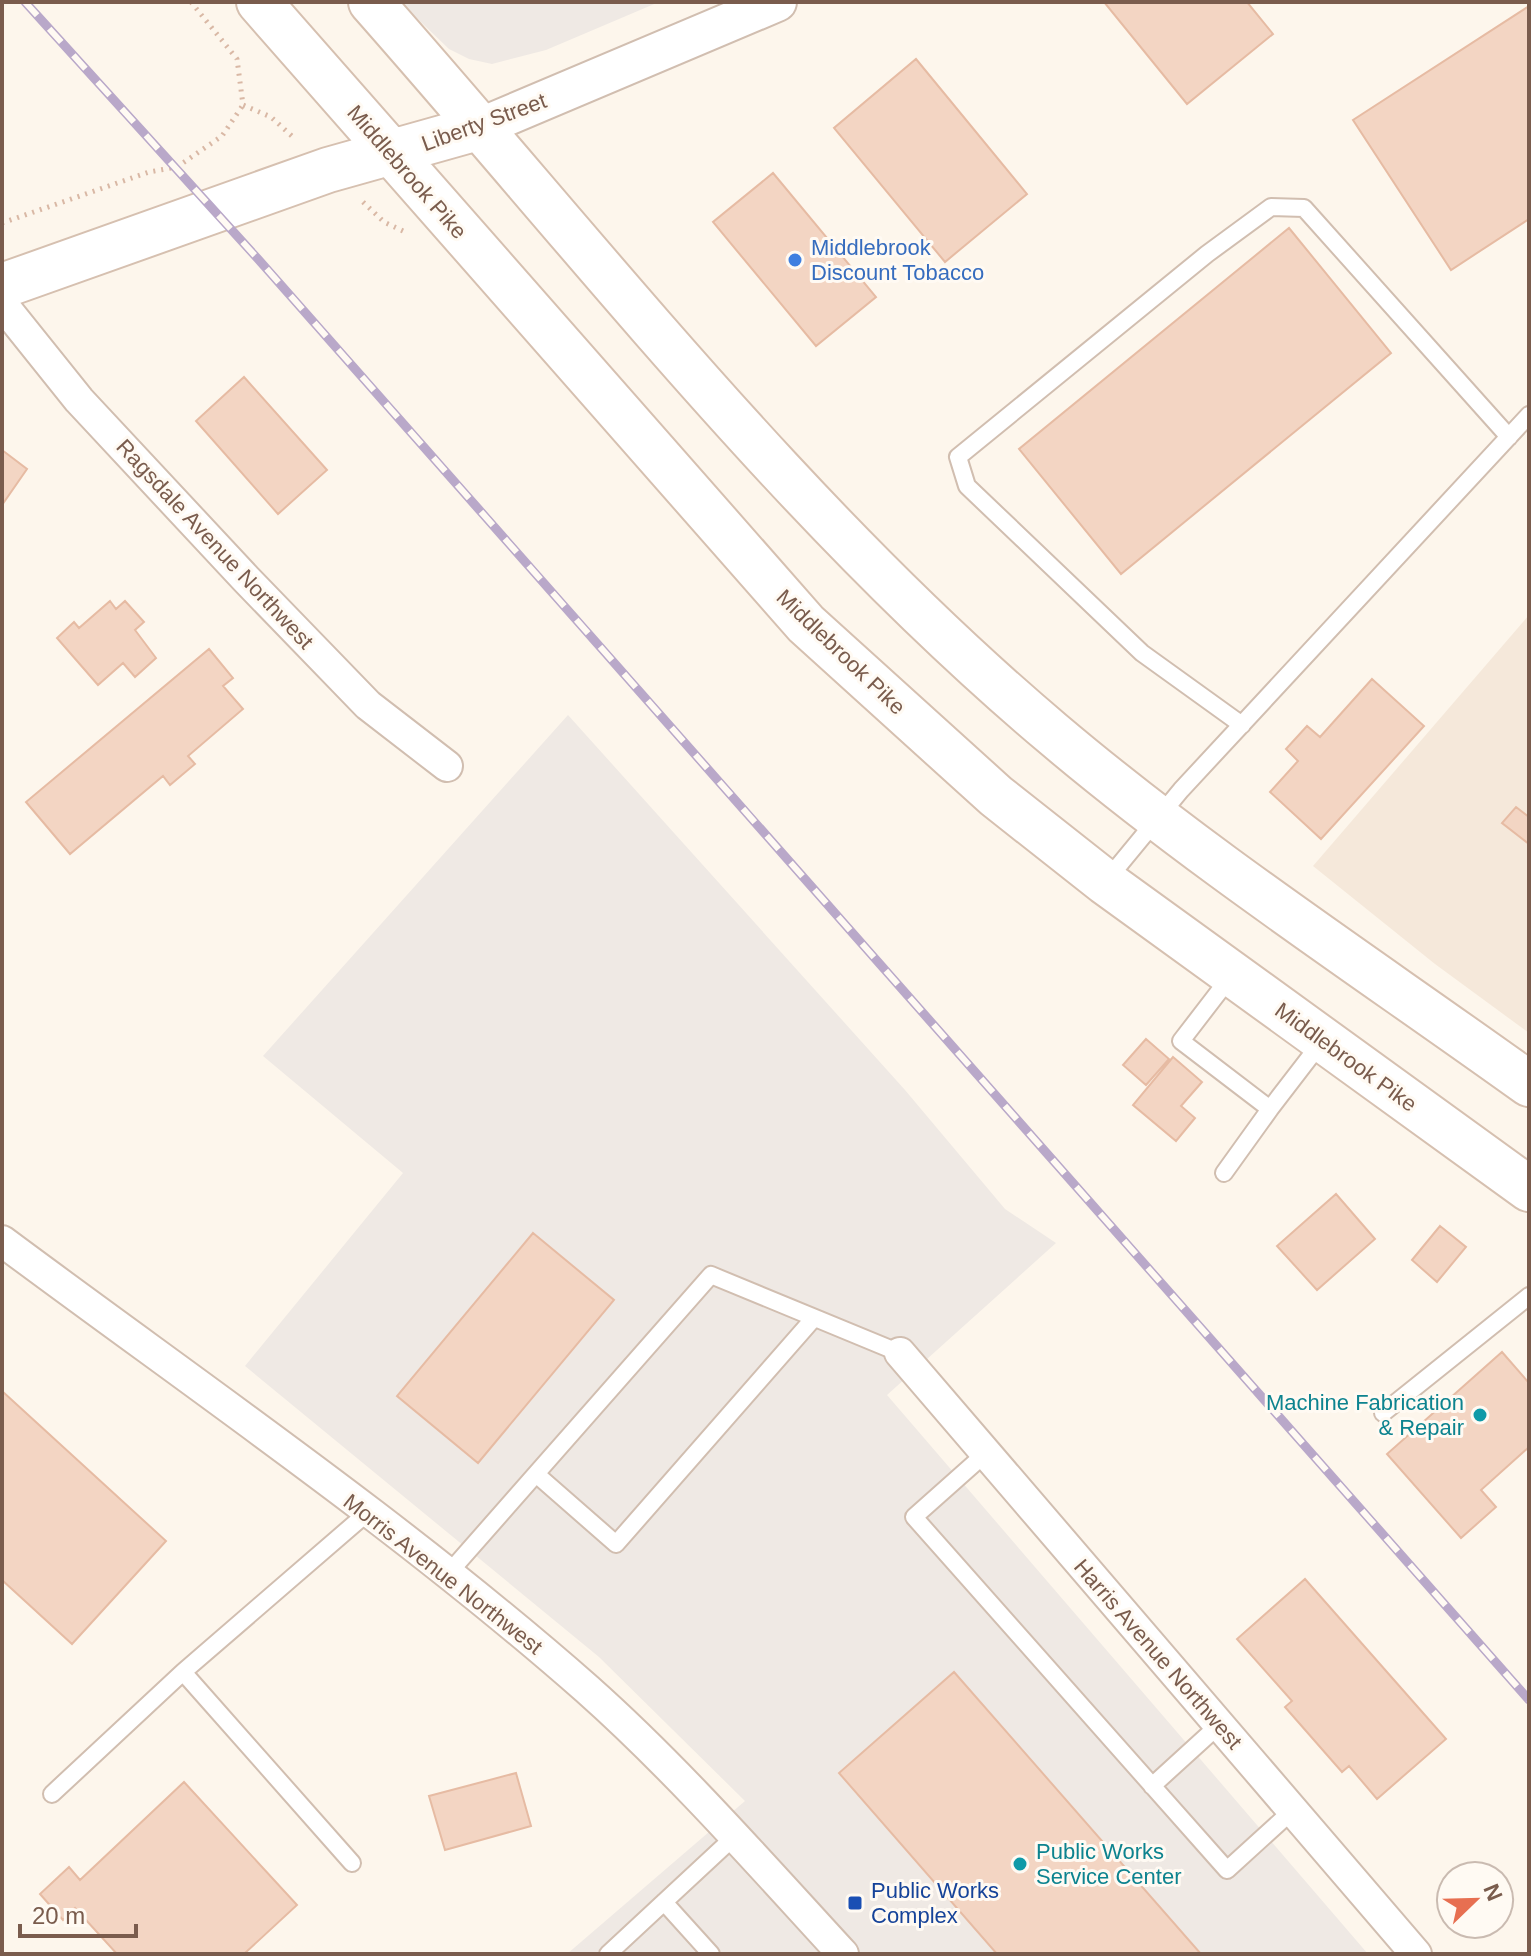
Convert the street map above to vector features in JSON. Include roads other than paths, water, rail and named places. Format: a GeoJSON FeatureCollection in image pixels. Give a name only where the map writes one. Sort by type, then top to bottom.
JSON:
{"type":"FeatureCollection","features":[{"type":"Feature","properties":{"kind":"main road","name":"Middlebrook Pike"},"geometry":{"type":"LineString","coordinates":[[259,2],[806,624],[996,796],[1105,882],[1529,1189]]}},
{"type":"Feature","properties":{"kind":"main road"},"geometry":{"type":"LineString","coordinates":[[371,2],[655,333],[867,562],[1051,732],[1157,816],[1529,1084]]}},
{"type":"Feature","properties":{"kind":"main road","name":"Liberty Street"},"geometry":{"type":"LineString","coordinates":[[2,286],[328,170],[481,127]]}},
{"type":"Feature","properties":{"kind":"street","name":"Liberty Street"},"geometry":{"type":"LineString","coordinates":[[481,127],[777,2]]}},
{"type":"Feature","properties":{"kind":"street","name":"Ragsdale Avenue Northwest"},"geometry":{"type":"LineString","coordinates":[[2,304],[79,400],[246,579],[368,705],[447,766]]}},
{"type":"Feature","properties":{"kind":"street","name":"Morris Avenue Northwest"},"geometry":{"type":"LineString","coordinates":[[2,1241],[367,1513],[588,1690],[734,1837],[843,1954]]}},
{"type":"Feature","properties":{"kind":"street","name":"Harris Avenue Northwest"},"geometry":{"type":"LineString","coordinates":[[900,1353],[1416,1954]]}},
{"type":"Feature","properties":{"kind":"lane"},"geometry":{"type":"LineString","coordinates":[[1242,725],[1142,653],[967,486],[958,457],[1207,254],[1271,207],[1304,208],[1509,437]]}},
{"type":"Feature","properties":{"kind":"lane"},"geometry":{"type":"LineString","coordinates":[[1105,882],[1157,816],[1529,415]]}},
{"type":"Feature","properties":{"kind":"lane"},"geometry":{"type":"LineString","coordinates":[[1232,975],[1181,1041],[1270,1109]]}},
{"type":"Feature","properties":{"kind":"lane"},"geometry":{"type":"LineString","coordinates":[[1224,1173],[1323,1040]]}},
{"type":"Feature","properties":{"kind":"lane"},"geometry":{"type":"LineString","coordinates":[[447,1575],[711,1275],[900,1353]]}},
{"type":"Feature","properties":{"kind":"lane"},"geometry":{"type":"LineString","coordinates":[[1383,1413],[1529,1296]]}},
{"type":"Feature","properties":{"kind":"lane"},"geometry":{"type":"LineString","coordinates":[[536,1474],[616,1544],[814,1318]]}},
{"type":"Feature","properties":{"kind":"lane"},"geometry":{"type":"LineString","coordinates":[[986,1453],[914,1517],[1227,1870],[1293,1810]]}},
{"type":"Feature","properties":{"kind":"lane"},"geometry":{"type":"LineString","coordinates":[[52,1794],[183,1672],[367,1513]]}},
{"type":"Feature","properties":{"kind":"lane"},"geometry":{"type":"LineString","coordinates":[[183,1672],[352,1863]]}},
{"type":"Feature","properties":{"kind":"lane"},"geometry":{"type":"LineString","coordinates":[[1152,1786],[1219,1725]]}},
{"type":"Feature","properties":{"kind":"lane"},"geometry":{"type":"LineString","coordinates":[[608,1954],[734,1837]]}},
{"type":"Feature","properties":{"kind":"lane"},"geometry":{"type":"LineString","coordinates":[[664,1902],[711,1954]]}},
{"type":"Feature","properties":{"kind":"railway"},"geometry":{"type":"LineString","coordinates":[[25,2],[258,259],[1529,1700]]}},
{"type":"Feature","properties":{"kind":"place","name":"Middlebrook Discount Tobacco"},"geometry":{"type":"Point","coordinates":[795,260]}},
{"type":"Feature","properties":{"kind":"place","name":"Machine Fabrication & Repair"},"geometry":{"type":"Point","coordinates":[1480,1415]}},
{"type":"Feature","properties":{"kind":"place","name":"Public Works Service Center"},"geometry":{"type":"Point","coordinates":[1020,1864]}},
{"type":"Feature","properties":{"kind":"place","name":"Public Works Complex"},"geometry":{"type":"Point","coordinates":[855,1903]}}]}
